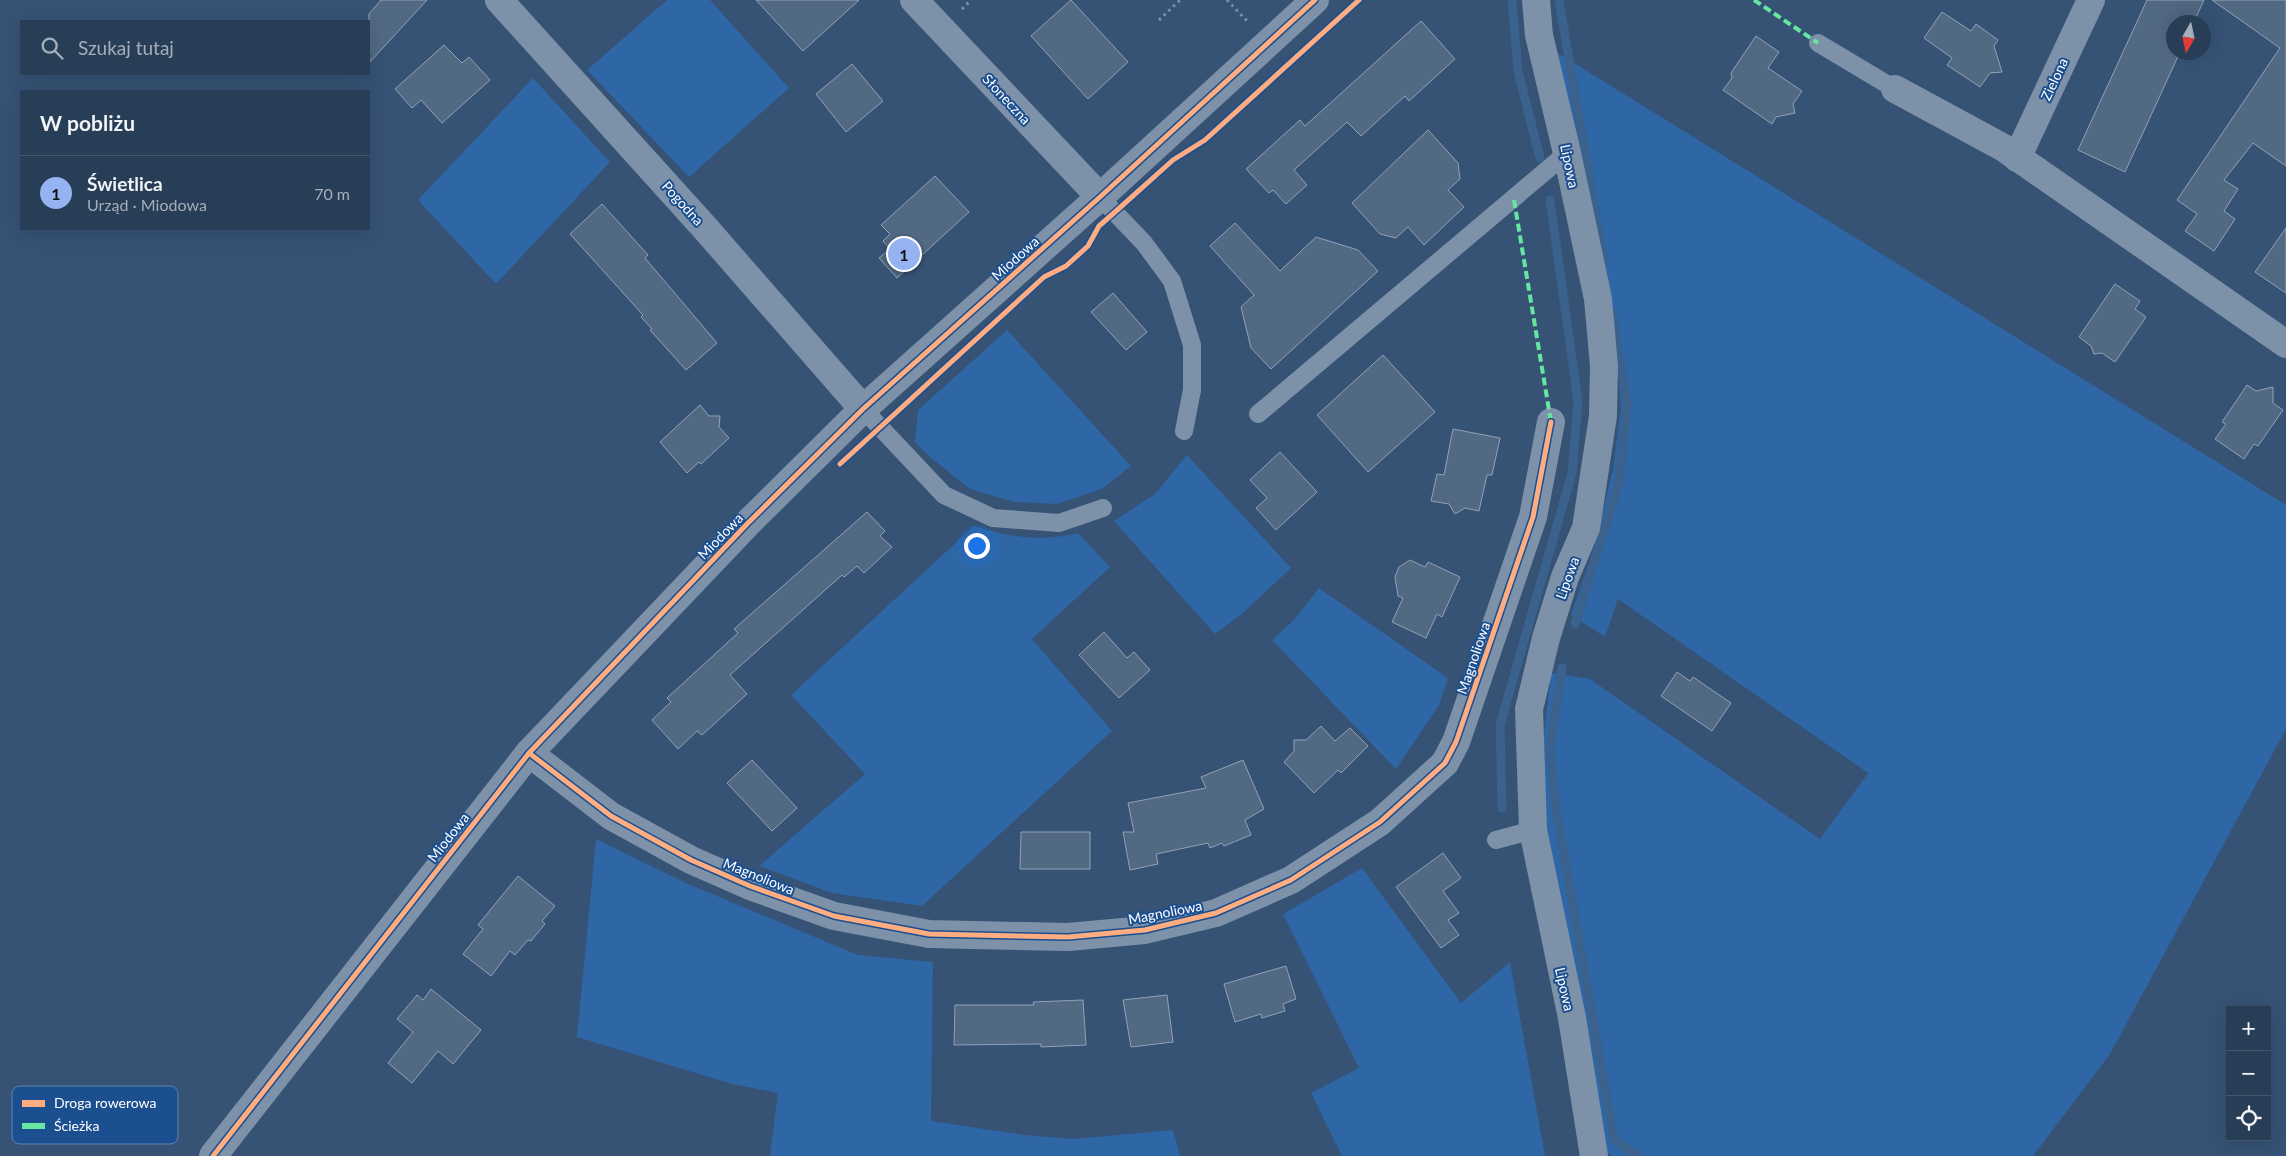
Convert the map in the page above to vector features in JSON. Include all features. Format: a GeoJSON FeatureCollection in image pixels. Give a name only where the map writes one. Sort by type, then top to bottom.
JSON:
{"type":"FeatureCollection","features":[{"type":"Feature","properties":{"kind":"street","name":"Pogodna"},"geometry":{"type":"LineString","coordinates":[[499,0],[705,228],[863,409]]}},
{"type":"Feature","properties":{"kind":"street","name":"Słoneczna"},"geometry":{"type":"LineString","coordinates":[[914,0],[1100,197]]}},
{"type":"Feature","properties":{"kind":"street","name":"Miodowa"},"geometry":{"type":"LineString","coordinates":[[213,1156],[529,753],[747,524],[863,409],[1100,197],[1315,0]]}},
{"type":"Feature","properties":{"kind":"street","name":"Lipowa"},"geometry":{"type":"LineString","coordinates":[[1536,0],[1539,35],[1567,153],[1598,299],[1604,366],[1603,416],[1586,528],[1565,577],[1546,638],[1530,709],[1533,830],[1572,1018],[1594,1156]]}},
{"type":"Feature","properties":{"kind":"street","name":"Zielona"},"geometry":{"type":"LineString","coordinates":[[2017,158],[2091,0]]}},
{"type":"Feature","properties":{"kind":"street"},"geometry":{"type":"LineString","coordinates":[[1895,89],[2004,148],[2286,344]]}},
{"type":"Feature","properties":{"kind":"street","name":"Magnoliowa"},"geometry":{"type":"LineString","coordinates":[[529,753],[611,816],[691,860],[750,886],[834,916],[929,934],[1068,937],[1145,930],[1216,913],[1291,880],[1380,822],[1429,780],[1445,763],[1456,742],[1533,517],[1551,422]]}},
{"type":"Feature","properties":{"kind":"lane"},"geometry":{"type":"LineString","coordinates":[[1818,43],[1895,89]]}},
{"type":"Feature","properties":{"kind":"lane"},"geometry":{"type":"LineString","coordinates":[[1258,414],[1567,153]]}},
{"type":"Feature","properties":{"kind":"lane"},"geometry":{"type":"LineString","coordinates":[[1100,197],[1144,243],[1172,281],[1192,345],[1192,390],[1184,430]]}},
{"type":"Feature","properties":{"kind":"lane"},"geometry":{"type":"LineString","coordinates":[[863,409],[944,495],[993,518],[1059,523],[1103,508]]}},
{"type":"Feature","properties":{"kind":"lane"},"geometry":{"type":"LineString","coordinates":[[1496,840],[1533,830]]}},
{"type":"Feature","properties":{"kind":"path"},"geometry":{"type":"LineString","coordinates":[[1159,20],[1180,0]]}},
{"type":"Feature","properties":{"kind":"path"},"geometry":{"type":"LineString","coordinates":[[1227,0],[1252,27]]}},
{"type":"Feature","properties":{"kind":"shaded area"},"geometry":{"type":"Polygon","coordinates":[[[667,0],[710,0],[789,88],[689,177],[587,70],[667,0]]]}},
{"type":"Feature","properties":{"kind":"shaded area"},"geometry":{"type":"Polygon","coordinates":[[[1558,53],[2286,505],[2286,729],[2110,1054],[2033,1156],[1612,1156],[1606,1152],[1546,826],[1543,744],[1551,673],[1590,679],[1820,839],[1868,773],[1618,599],[1605,637],[1571,615],[1593,551],[1613,470],[1621,408],[1616,348],[1558,53]]]}},
{"type":"Feature","properties":{"kind":"shaded area"},"geometry":{"type":"Polygon","coordinates":[[[533,78],[610,162],[496,284],[418,200],[533,78]]]}},
{"type":"Feature","properties":{"kind":"shaded area"},"geometry":{"type":"Polygon","coordinates":[[[1007,330],[1131,466],[1102,489],[1057,504],[1014,502],[970,489],[930,457],[915,442],[918,410],[1007,330]]]}},
{"type":"Feature","properties":{"kind":"shaded area"},"geometry":{"type":"Polygon","coordinates":[[[1187,455],[1291,568],[1244,612],[1215,634],[1114,521],[1155,494],[1187,455]]]}},
{"type":"Feature","properties":{"kind":"shaded area"},"geometry":{"type":"Polygon","coordinates":[[[974,526],[1000,533],[1038,538],[1078,533],[1110,567],[1032,639],[1112,731],[922,906],[832,893],[759,866],[865,774],[791,695],[974,526]]]}},
{"type":"Feature","properties":{"kind":"shaded area"},"geometry":{"type":"Polygon","coordinates":[[[1319,588],[1448,678],[1439,705],[1396,769],[1272,640],[1294,620],[1319,588]]]}},
{"type":"Feature","properties":{"kind":"shaded area"},"geometry":{"type":"Polygon","coordinates":[[[596,839],[686,883],[858,955],[933,962],[931,1121],[1024,1135],[1073,1139],[1173,1130],[1180,1156],[770,1156],[778,1093],[732,1084],[577,1037],[596,839]]]}},
{"type":"Feature","properties":{"kind":"shaded area"},"geometry":{"type":"Polygon","coordinates":[[[1362,868],[1461,1003],[1510,962],[1545,1156],[1342,1156],[1311,1093],[1359,1068],[1283,914],[1362,868]]]}},
{"type":"Feature","properties":{"kind":"building"},"geometry":{"type":"Polygon","coordinates":[[[381,0],[427,0],[370,62],[369,14],[381,0]]]}},
{"type":"Feature","properties":{"kind":"building"},"geometry":{"type":"Polygon","coordinates":[[[756,0],[859,0],[803,51],[756,0]]]}},
{"type":"Feature","properties":{"kind":"building"},"geometry":{"type":"Polygon","coordinates":[[[1071,0],[1128,62],[1088,99],[1031,36],[1071,0]]]}},
{"type":"Feature","properties":{"kind":"building"},"geometry":{"type":"Polygon","coordinates":[[[2147,0],[2204,0],[2197,15],[2166,15],[2166,60],[2176,60],[2125,172],[2078,150],[2147,0]]]}},
{"type":"Feature","properties":{"kind":"building"},"geometry":{"type":"Polygon","coordinates":[[[2212,0],[2286,0],[2286,166],[2253,143],[2224,180],[2238,189],[2224,211],[2235,219],[2214,251],[2185,231],[2197,214],[2177,200],[2280,48],[2212,0]]]}},
{"type":"Feature","properties":{"kind":"building"},"geometry":{"type":"Polygon","coordinates":[[[1942,12],[1971,31],[1976,24],[1998,40],[1994,46],[2002,72],[1990,73],[1980,87],[1947,65],[1952,58],[1924,38],[1942,12]]]}},
{"type":"Feature","properties":{"kind":"building"},"geometry":{"type":"Polygon","coordinates":[[[1421,21],[1455,59],[1409,101],[1405,96],[1361,136],[1347,122],[1294,170],[1307,185],[1286,204],[1273,190],[1269,193],[1246,169],[1300,120],[1305,126],[1421,21]]]}},
{"type":"Feature","properties":{"kind":"building"},"geometry":{"type":"Polygon","coordinates":[[[1756,36],[1779,52],[1768,68],[1802,91],[1793,104],[1795,113],[1776,117],[1772,124],[1723,90],[1732,78],[1731,73],[1756,36]]]}},
{"type":"Feature","properties":{"kind":"building"},"geometry":{"type":"Polygon","coordinates":[[[444,45],[462,63],[469,57],[490,80],[442,123],[421,100],[412,108],[395,89],[444,45]]]}},
{"type":"Feature","properties":{"kind":"building"},"geometry":{"type":"Polygon","coordinates":[[[852,64],[883,101],[846,132],[816,94],[852,64]]]}},
{"type":"Feature","properties":{"kind":"building"},"geometry":{"type":"Polygon","coordinates":[[[1428,130],[1458,163],[1460,179],[1448,190],[1464,207],[1424,245],[1408,227],[1396,238],[1380,234],[1352,203],[1428,130]]]}},
{"type":"Feature","properties":{"kind":"building"},"geometry":{"type":"Polygon","coordinates":[[[935,176],[969,212],[897,278],[879,258],[890,249],[883,241],[890,234],[881,225],[935,176]]]}},
{"type":"Feature","properties":{"kind":"building"},"geometry":{"type":"Polygon","coordinates":[[[602,204],[648,255],[645,258],[717,343],[686,370],[650,330],[652,329],[641,317],[643,315],[570,234],[602,204]]]}},
{"type":"Feature","properties":{"kind":"building"},"geometry":{"type":"Polygon","coordinates":[[[1235,223],[1280,271],[1316,237],[1358,250],[1378,271],[1271,369],[1251,348],[1241,307],[1254,295],[1210,246],[1235,223]]]}},
{"type":"Feature","properties":{"kind":"building"},"geometry":{"type":"Polygon","coordinates":[[[2286,228],[2286,293],[2255,272],[2286,228]]]}},
{"type":"Feature","properties":{"kind":"building"},"geometry":{"type":"Polygon","coordinates":[[[2115,284],[2140,301],[2135,309],[2146,317],[2115,362],[2102,353],[2094,354],[2091,346],[2079,337],[2115,284]]]}},
{"type":"Feature","properties":{"kind":"building"},"geometry":{"type":"Polygon","coordinates":[[[1113,293],[1147,332],[1126,350],[1091,312],[1113,293]]]}},
{"type":"Feature","properties":{"kind":"building"},"geometry":{"type":"Polygon","coordinates":[[[1383,355],[1435,412],[1368,472],[1317,415],[1383,355]]]}},
{"type":"Feature","properties":{"kind":"building"},"geometry":{"type":"Polygon","coordinates":[[[2247,385],[2256,391],[2273,387],[2273,403],[2283,410],[2258,446],[2254,444],[2244,459],[2215,439],[2226,424],[2222,422],[2247,385]]]}},
{"type":"Feature","properties":{"kind":"building"},"geometry":{"type":"Polygon","coordinates":[[[700,405],[709,416],[720,416],[719,427],[729,438],[701,464],[699,462],[687,473],[660,442],[700,405]]]}},
{"type":"Feature","properties":{"kind":"building"},"geometry":{"type":"Polygon","coordinates":[[[1453,429],[1500,438],[1492,475],[1487,475],[1479,511],[1465,508],[1455,514],[1449,504],[1431,501],[1437,474],[1444,475],[1453,429]]]}},
{"type":"Feature","properties":{"kind":"building"},"geometry":{"type":"Polygon","coordinates":[[[1280,452],[1317,492],[1276,530],[1256,508],[1267,498],[1250,480],[1280,452]]]}},
{"type":"Feature","properties":{"kind":"building"},"geometry":{"type":"Polygon","coordinates":[[[867,512],[885,531],[880,536],[892,547],[864,573],[857,566],[844,577],[842,575],[730,675],[747,694],[702,735],[697,731],[678,749],[652,720],[671,702],[667,698],[738,633],[734,629],[867,512]]]}},
{"type":"Feature","properties":{"kind":"building"},"geometry":{"type":"Polygon","coordinates":[[[1410,560],[1425,567],[1428,562],[1460,577],[1442,617],[1437,614],[1426,638],[1392,622],[1403,598],[1398,596],[1395,577],[1399,567],[1410,560]]]}},
{"type":"Feature","properties":{"kind":"building"},"geometry":{"type":"Polygon","coordinates":[[[1104,632],[1127,658],[1134,652],[1150,670],[1119,698],[1079,655],[1104,632]]]}},
{"type":"Feature","properties":{"kind":"building"},"geometry":{"type":"Polygon","coordinates":[[[1677,672],[1690,681],[1693,677],[1731,703],[1712,731],[1661,696],[1677,672]]]}},
{"type":"Feature","properties":{"kind":"building"},"geometry":{"type":"Polygon","coordinates":[[[1321,726],[1335,741],[1350,728],[1368,746],[1341,773],[1338,770],[1314,793],[1284,762],[1294,751],[1294,740],[1306,740],[1321,726]]]}},
{"type":"Feature","properties":{"kind":"building"},"geometry":{"type":"Polygon","coordinates":[[[752,760],[797,808],[772,831],[727,783],[752,760]]]}},
{"type":"Feature","properties":{"kind":"building"},"geometry":{"type":"Polygon","coordinates":[[[1243,760],[1264,809],[1245,820],[1251,835],[1224,846],[1222,843],[1210,848],[1208,843],[1156,854],[1158,864],[1130,870],[1123,832],[1134,832],[1128,803],[1206,788],[1201,777],[1243,760]]]}},
{"type":"Feature","properties":{"kind":"building"},"geometry":{"type":"Polygon","coordinates":[[[1021,832],[1090,832],[1090,869],[1020,869],[1021,832]]]}},
{"type":"Feature","properties":{"kind":"building"},"geometry":{"type":"Polygon","coordinates":[[[1443,853],[1461,878],[1443,891],[1459,913],[1448,920],[1459,935],[1441,948],[1396,887],[1443,853]]]}},
{"type":"Feature","properties":{"kind":"building"},"geometry":{"type":"Polygon","coordinates":[[[518,876],[555,906],[542,921],[545,924],[531,941],[528,940],[515,955],[510,951],[491,976],[463,954],[483,929],[478,925],[518,876]]]}},
{"type":"Feature","properties":{"kind":"building"},"geometry":{"type":"Polygon","coordinates":[[[1286,966],[1296,999],[1283,1004],[1285,1011],[1262,1018],[1261,1014],[1235,1022],[1224,984],[1286,966]]]}},
{"type":"Feature","properties":{"kind":"building"},"geometry":{"type":"Polygon","coordinates":[[[431,989],[481,1030],[453,1064],[438,1051],[412,1083],[388,1063],[413,1032],[397,1019],[417,995],[423,1000],[431,989]]]}},
{"type":"Feature","properties":{"kind":"building"},"geometry":{"type":"Polygon","coordinates":[[[1167,995],[1173,1042],[1131,1047],[1123,1000],[1167,995]]]}},
{"type":"Feature","properties":{"kind":"building"},"geometry":{"type":"Polygon","coordinates":[[[1083,1000],[1086,1045],[1041,1047],[1041,1044],[954,1045],[955,1005],[1034,1005],[1033,1002],[1083,1000]]]}},
{"type":"Feature","properties":{"kind":"waterway"},"geometry":{"type":"LineString","coordinates":[[1512,0],[1518,71],[1540,158]]}},
{"type":"Feature","properties":{"kind":"waterway"},"geometry":{"type":"LineString","coordinates":[[1559,0],[1603,259]]}},
{"type":"Feature","properties":{"kind":"waterway"},"geometry":{"type":"LineString","coordinates":[[1502,808],[1500,725],[1572,473],[1578,402],[1550,200]]}},
{"type":"Feature","properties":{"kind":"waterway"},"geometry":{"type":"LineString","coordinates":[[1575,624],[1619,482],[1627,404],[1612,313]]}},
{"type":"Feature","properties":{"kind":"waterway"},"geometry":{"type":"LineString","coordinates":[[1562,668],[1550,748],[1555,803],[1614,1140],[1638,1156]]}},
{"type":"Feature","properties":{"kind":"marked path"},"geometry":{"type":"LineString","coordinates":[[1754,0],[1818,43]]}},
{"type":"Feature","properties":{"kind":"marked path"},"geometry":{"type":"LineString","coordinates":[[1514,200],[1551,422]]}},
{"type":"Feature","properties":{"kind":"cycle path"},"geometry":{"type":"LineString","coordinates":[[213,1156],[529,753],[747,524],[863,409],[1100,197],[1315,0]]}},
{"type":"Feature","properties":{"kind":"cycle path"},"geometry":{"type":"LineString","coordinates":[[840,464],[1044,277],[1066,266],[1088,246],[1099,226],[1173,160],[1205,140],[1359,0]]}},
{"type":"Feature","properties":{"kind":"cycle path"},"geometry":{"type":"LineString","coordinates":[[529,753],[611,816],[691,860],[750,886],[834,916],[929,934],[1068,937],[1145,930],[1216,913],[1291,880],[1380,822],[1445,763],[1456,742],[1533,517],[1551,422]]}},
{"type":"Feature","properties":{"kind":"place","name":"Świetlica"},"geometry":{"type":"Point","coordinates":[904,254]}}]}
